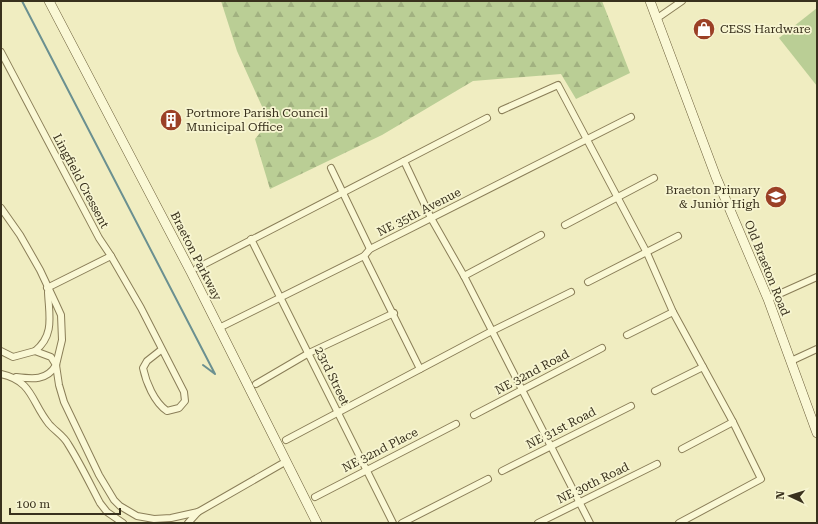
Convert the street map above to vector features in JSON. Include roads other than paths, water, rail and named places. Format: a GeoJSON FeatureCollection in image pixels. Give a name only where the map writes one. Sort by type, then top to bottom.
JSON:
{"type":"FeatureCollection","features":[{"type":"Feature","properties":{"kind":"street","name":"Braeton Parkway"},"geometry":{"type":"LineString","coordinates":[[49,1],[101,98],[317,523]]}},
{"type":"Feature","properties":{"kind":"street","name":"Old Braeton Road"},"geometry":{"type":"LineString","coordinates":[[650,1],[716,177],[768,299],[817,433]]}},
{"type":"Feature","properties":{"kind":"street"},"geometry":{"type":"LineString","coordinates":[[656,19],[682,1]]}},
{"type":"Feature","properties":{"kind":"street","name":"Lingfield Cressent"},"geometry":{"type":"LineString","coordinates":[[1,52],[99,238],[141,308],[161,350],[184,392],[185,401],[178,408],[167,411],[161,406],[145,378],[143,368],[147,361],[161,350]]}},
{"type":"Feature","properties":{"kind":"street"},"geometry":{"type":"LineString","coordinates":[[502,110],[558,85],[646,253],[673,312],[733,422],[761,479],[679,523]]}},
{"type":"Feature","properties":{"kind":"street","name":"NE 35th Avenue"},"geometry":{"type":"LineString","coordinates":[[219,328],[364,256],[370,249],[631,117]]}},
{"type":"Feature","properties":{"kind":"street"},"geometry":{"type":"LineString","coordinates":[[197,268],[487,118]]}},
{"type":"Feature","properties":{"kind":"street"},"geometry":{"type":"LineString","coordinates":[[404,161],[432,218],[464,276],[490,332],[522,389],[590,523]]}},
{"type":"Feature","properties":{"kind":"street"},"geometry":{"type":"LineString","coordinates":[[331,168],[370,249]]}},
{"type":"Feature","properties":{"kind":"street"},"geometry":{"type":"LineString","coordinates":[[565,225],[617,196],[654,178]]}},
{"type":"Feature","properties":{"kind":"street"},"geometry":{"type":"LineString","coordinates":[[1,208],[20,235],[40,270],[60,315],[62,340],[56,365],[59,386],[64,402],[99,475],[114,500],[130,513],[154,519],[171,518],[198,512],[286,462]]}},
{"type":"Feature","properties":{"kind":"street"},"geometry":{"type":"LineString","coordinates":[[464,276],[541,236]]}},
{"type":"Feature","properties":{"kind":"street"},"geometry":{"type":"LineString","coordinates":[[588,282],[678,236]]}},
{"type":"Feature","properties":{"kind":"street","name":"23rd Street"},"geometry":{"type":"LineString","coordinates":[[251,239],[279,298],[309,353],[394,523]]}},
{"type":"Feature","properties":{"kind":"street"},"geometry":{"type":"LineString","coordinates":[[47,288],[111,256]]}},
{"type":"Feature","properties":{"kind":"street"},"geometry":{"type":"LineString","coordinates":[[364,256],[394,313],[420,369]]}},
{"type":"Feature","properties":{"kind":"street"},"geometry":{"type":"LineString","coordinates":[[768,299],[817,277]]}},
{"type":"Feature","properties":{"kind":"street"},"geometry":{"type":"LineString","coordinates":[[1,352],[13,357],[35,351],[41,346],[48,335],[49,305],[47,288]]}},
{"type":"Feature","properties":{"kind":"street"},"geometry":{"type":"LineString","coordinates":[[286,440],[490,332],[571,292]]}},
{"type":"Feature","properties":{"kind":"street"},"geometry":{"type":"LineString","coordinates":[[626,335],[673,312]]}},
{"type":"Feature","properties":{"kind":"street"},"geometry":{"type":"LineString","coordinates":[[256,384],[309,353],[394,313]]}},
{"type":"Feature","properties":{"kind":"street","name":"NE 32nd Road"},"geometry":{"type":"LineString","coordinates":[[474,415],[602,348]]}},
{"type":"Feature","properties":{"kind":"street"},"geometry":{"type":"LineString","coordinates":[[791,361],[817,349]]}},
{"type":"Feature","properties":{"kind":"street"},"geometry":{"type":"LineString","coordinates":[[35,351],[51,357],[56,365]]}},
{"type":"Feature","properties":{"kind":"street"},"geometry":{"type":"LineString","coordinates":[[1,374],[35,379],[48,376],[56,365]]}},
{"type":"Feature","properties":{"kind":"street"},"geometry":{"type":"LineString","coordinates":[[655,390],[702,367]]}},
{"type":"Feature","properties":{"kind":"street"},"geometry":{"type":"LineString","coordinates":[[14,377],[32,393],[40,411],[50,425],[68,443],[100,503],[117,520],[123,523]]}},
{"type":"Feature","properties":{"kind":"street","name":"NE 31st Road"},"geometry":{"type":"LineString","coordinates":[[502,471],[631,406]]}},
{"type":"Feature","properties":{"kind":"street"},"geometry":{"type":"LineString","coordinates":[[682,449],[733,422]]}},
{"type":"Feature","properties":{"kind":"street","name":"NE 32nd Place"},"geometry":{"type":"LineString","coordinates":[[315,497],[456,424]]}},
{"type":"Feature","properties":{"kind":"street","name":"NE 30th Road"},"geometry":{"type":"LineString","coordinates":[[538,523],[657,464]]}},
{"type":"Feature","properties":{"kind":"street"},"geometry":{"type":"LineString","coordinates":[[402,523],[488,479]]}},
{"type":"Feature","properties":{"kind":"street"},"geometry":{"type":"LineString","coordinates":[[188,523],[198,512]]}},
{"type":"Feature","properties":{"kind":"street"},"geometry":{"type":"LineString","coordinates":[[692,517],[695,523]]}},
{"type":"Feature","properties":{"kind":"waterway"},"geometry":{"type":"LineString","coordinates":[[22,1],[215,374],[203,365]]}},
{"type":"Feature","properties":{"kind":"place","name":"CESS Hardware"},"geometry":{"type":"Point","coordinates":[704,29]}},
{"type":"Feature","properties":{"kind":"place","name":"Portmore Parish Council Municipal Office"},"geometry":{"type":"Point","coordinates":[171,120]}},
{"type":"Feature","properties":{"kind":"place","name":"Braeton Primary & Junior High"},"geometry":{"type":"Point","coordinates":[776,197]}}]}
